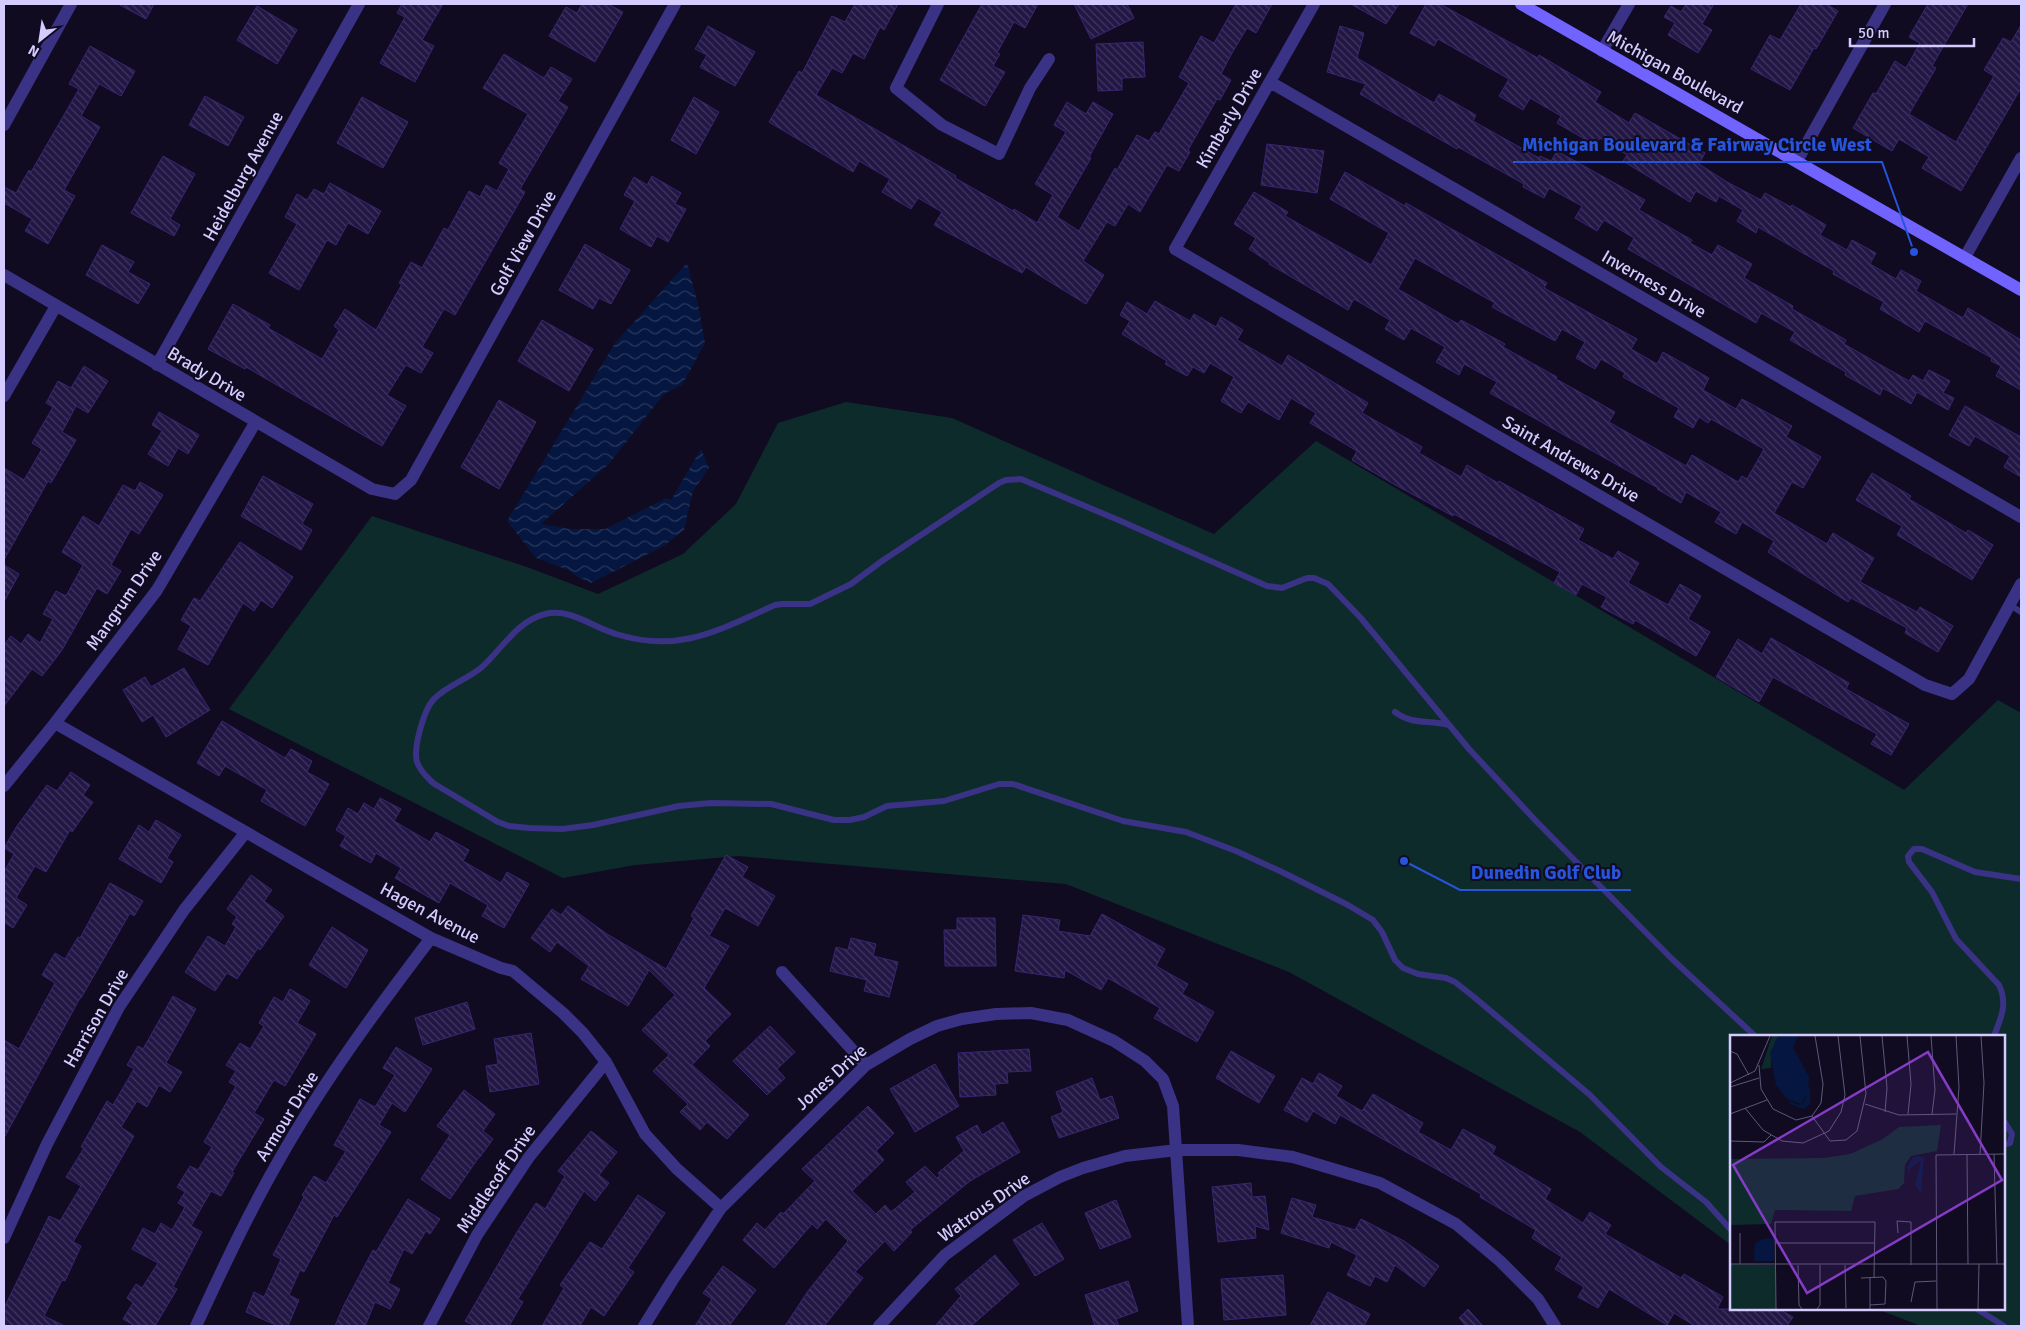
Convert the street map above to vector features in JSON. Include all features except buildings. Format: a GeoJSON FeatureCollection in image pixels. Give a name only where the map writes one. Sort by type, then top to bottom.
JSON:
{"type":"FeatureCollection","features":[{"type":"Feature","properties":{"kind":"street"},"geometry":{"type":"LineString","coordinates":[[4,125],[71,4]]}},
{"type":"Feature","properties":{"kind":"street","name":"Heidelburg Avenue"},"geometry":{"type":"LineString","coordinates":[[157,365],[359,4]]}},
{"type":"Feature","properties":{"kind":"street","name":"Golf View Drive"},"geometry":{"type":"LineString","coordinates":[[395,494],[412,480],[675,4]]}},
{"type":"Feature","properties":{"kind":"street"},"geometry":{"type":"LineString","coordinates":[[938,4],[896,88],[942,126],[966,139],[1000,154],[1030,88],[1049,59]]}},
{"type":"Feature","properties":{"kind":"street","name":"Kimberly Drive"},"geometry":{"type":"LineString","coordinates":[[1175,249],[1314,4]]}},
{"type":"Feature","properties":{"kind":"street","name":"Michigan Boulevard"},"geometry":{"type":"LineString","coordinates":[[1521,4],[2021,290]]}},
{"type":"Feature","properties":{"kind":"street"},"geometry":{"type":"LineString","coordinates":[[1602,51],[1629,4]]}},
{"type":"Feature","properties":{"kind":"street"},"geometry":{"type":"LineString","coordinates":[[1797,161],[1885,4]]}},
{"type":"Feature","properties":{"kind":"street","name":"Inverness Drive"},"geometry":{"type":"LineString","coordinates":[[1270,82],[2021,517]]}},
{"type":"Feature","properties":{"kind":"street"},"geometry":{"type":"LineString","coordinates":[[1965,257],[2021,158]]}},
{"type":"Feature","properties":{"kind":"street","name":"Saint Andrews Drive"},"geometry":{"type":"LineString","coordinates":[[1175,249],[1925,685],[1952,694],[1969,679],[2010,605]]}},
{"type":"Feature","properties":{"kind":"street","name":"Brady Drive"},"geometry":{"type":"LineString","coordinates":[[4,275],[255,423],[372,489],[395,494]]}},
{"type":"Feature","properties":{"kind":"street"},"geometry":{"type":"LineString","coordinates":[[4,396],[56,306]]}},
{"type":"Feature","properties":{"kind":"street","name":"Mangrum Drive"},"geometry":{"type":"LineString","coordinates":[[4,786],[157,590],[255,423]]}},
{"type":"Feature","properties":{"kind":"street"},"geometry":{"type":"LineString","coordinates":[[2010,605],[2021,584]]}},
{"type":"Feature","properties":{"kind":"street","name":"Hagen Avenue"},"geometry":{"type":"LineString","coordinates":[[55,723],[431,938],[501,968],[513,971],[583,1033],[606,1062],[645,1134],[676,1169],[722,1208]]}},
{"type":"Feature","properties":{"kind":"street","name":"Harrison Drive"},"geometry":{"type":"LineString","coordinates":[[4,1238],[47,1144],[119,1007],[184,910],[246,832]]}},
{"type":"Feature","properties":{"kind":"street","name":"Armour Drive"},"geometry":{"type":"LineString","coordinates":[[196,1326],[232,1248],[279,1158],[342,1060],[431,938]]}},
{"type":"Feature","properties":{"kind":"street"},"geometry":{"type":"LineString","coordinates":[[782,972],[866,1065]]}},
{"type":"Feature","properties":{"kind":"street","name":"Jones Drive"},"geometry":{"type":"LineString","coordinates":[[644,1326],[722,1208],[866,1065],[910,1039],[937,1026],[962,1019],[996,1014],[1031,1013],[1068,1020],[1114,1041],[1145,1061],[1163,1079],[1173,1106],[1188,1326]]}},
{"type":"Feature","properties":{"kind":"street","name":"Middlecoff Drive"},"geometry":{"type":"LineString","coordinates":[[429,1326],[477,1235],[530,1157],[606,1062]]}},
{"type":"Feature","properties":{"kind":"street","name":"Watrous Drive"},"geometry":{"type":"LineString","coordinates":[[879,1326],[945,1255],[1024,1196],[1060,1177],[1084,1168],[1125,1156],[1177,1150],[1238,1150],[1293,1157],[1380,1183],[1456,1224],[1500,1261],[1538,1300],[1554,1326]]}},
{"type":"Feature","properties":{"kind":"lane"},"geometry":{"type":"LineString","coordinates":[[1730,1229],[1706,1202],[1661,1167],[1590,1094],[1474,997],[1455,982],[1446,978],[1411,972],[1398,964],[1391,954],[1382,932],[1373,920],[1282,872],[1204,839],[1174,829],[1123,821],[1030,789],[1006,784],[944,800],[887,806],[864,817],[850,820],[834,820],[771,804],[711,802],[679,806],[583,826],[520,828],[498,822],[443,790],[425,775],[416,757],[418,741],[426,712],[433,700],[481,668],[520,627],[542,615],[566,613],[608,631],[638,640],[657,642],[686,641],[708,634],[775,605],[810,604],[843,588],[991,488],[1006,480],[1013,479],[1030,482],[1267,586],[1282,588],[1307,578],[1321,580],[1328,584],[1360,617],[1501,784],[1682,970],[1754,1035]]}},
{"type":"Feature","properties":{"kind":"lane"},"geometry":{"type":"LineString","coordinates":[[2010,605],[2021,612]]}},
{"type":"Feature","properties":{"kind":"lane"},"geometry":{"type":"LineString","coordinates":[[1395,712],[1406,720],[1433,721],[1450,725]]}},
{"type":"Feature","properties":{"kind":"lane"},"geometry":{"type":"LineString","coordinates":[[1994,1035],[2004,1007],[2002,993],[1993,978],[1956,939],[1932,892],[1909,862],[1908,856],[1914,849],[1922,849],[1975,872],[2021,879]]}},
{"type":"Feature","properties":{"kind":"lane"},"geometry":{"type":"LineString","coordinates":[[2005,1123],[2012,1134],[2010,1143],[2005,1145]]}},
{"type":"Feature","properties":{"kind":"lane"},"geometry":{"type":"LineString","coordinates":[[1979,1310],[2004,1326]]}},
{"type":"Feature","properties":{"kind":"green space"},"geometry":{"type":"Polygon","coordinates":[[[846,402],[952,418],[1214,534],[1316,441],[1904,790],[1998,700],[2021,713],[2021,1326],[1921,1326],[1880,1310],[2005,1310],[2005,1035],[1730,1035],[1730,1244],[1580,1132],[1289,972],[1066,884],[738,856],[635,865],[563,878],[229,709],[372,516],[527,567],[598,594],[683,554],[736,504],[778,423],[846,402]]]}},
{"type":"Feature","properties":{"kind":"water"},"geometry":{"type":"Polygon","coordinates":[[[687,263],[698,304],[705,343],[682,385],[664,394],[609,464],[541,524],[571,529],[605,529],[666,498],[671,500],[701,449],[709,468],[693,491],[684,530],[664,546],[591,583],[568,570],[536,558],[507,521],[615,343],[687,263]]]}},
{"type":"Feature","properties":{"kind":"place","name":"Michigan Boulevard & Fairway Circle West"},"geometry":{"type":"Point","coordinates":[1914,252]}},
{"type":"Feature","properties":{"kind":"place","name":"Dunedin Golf Club"},"geometry":{"type":"Point","coordinates":[1404,861]}}]}
